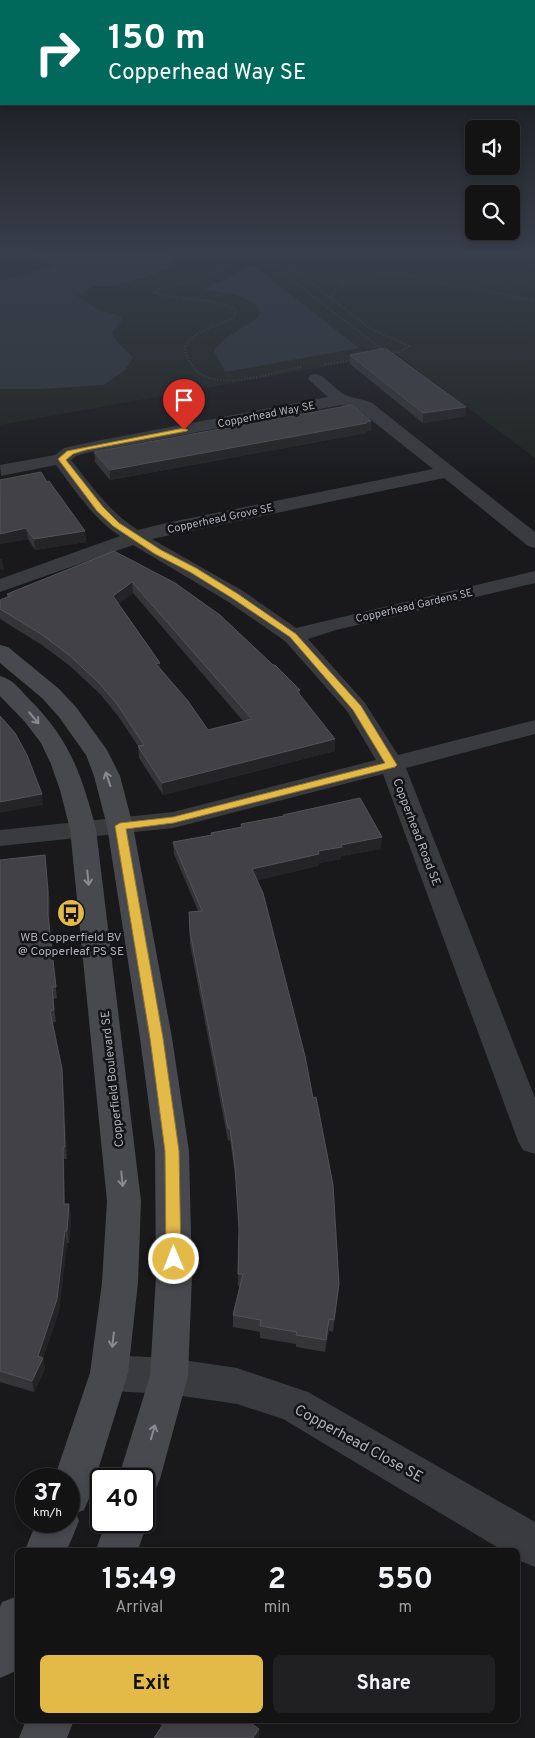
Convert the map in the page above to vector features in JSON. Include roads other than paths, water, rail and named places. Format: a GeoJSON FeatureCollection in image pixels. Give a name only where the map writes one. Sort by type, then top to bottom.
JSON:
{"type":"FeatureCollection","features":[{"type":"Feature","properties":{"kind":"street"},"geometry":{"type":"LineString","coordinates":[[319,372],[341,400]]}},
{"type":"Feature","properties":{"kind":"street","name":"Copperhead Way SE"},"geometry":{"type":"LineString","coordinates":[[1,470],[61,459],[70,452],[86,448],[341,400],[356,402],[366,406],[535,542]]}},
{"type":"Feature","properties":{"kind":"street"},"geometry":{"type":"LineString","coordinates":[[61,459],[100,509],[116,525],[136,537]]}},
{"type":"Feature","properties":{"kind":"street","name":"Copperhead Grove SE"},"geometry":{"type":"LineString","coordinates":[[0,586],[59,563],[136,537],[204,521],[447,472]]}},
{"type":"Feature","properties":{"kind":"street","name":"Copperhead Road SE"},"geometry":{"type":"LineString","coordinates":[[136,537],[158,552],[193,570],[235,596],[293,636],[357,708],[392,765],[535,1141]]}},
{"type":"Feature","properties":{"kind":"street","name":"Copperhead Gardens SE"},"geometry":{"type":"LineString","coordinates":[[293,636],[330,624],[535,577]]}},
{"type":"Feature","properties":{"kind":"street"},"geometry":{"type":"LineString","coordinates":[[0,652],[50,692],[83,732],[98,755],[107,776],[120,826],[156,1038],[172,1151],[174,1276],[169,1376],[142,1468]]}},
{"type":"Feature","properties":{"kind":"street","name":"Copperfield Boulevard SE"},"geometry":{"type":"LineString","coordinates":[[0,683],[34,717],[53,742],[64,764],[73,790],[82,830],[108,1046],[124,1201],[120,1283],[110,1372],[78,1468]]}},
{"type":"Feature","properties":{"kind":"street"},"geometry":{"type":"LineString","coordinates":[[0,838],[173,820],[535,728]]}},
{"type":"Feature","properties":{"kind":"street","name":"Copperhead Close SE"},"geometry":{"type":"LineString","coordinates":[[110,1372],[169,1376],[237,1386],[294,1405],[532,1535]]}},
{"type":"Feature","properties":{"kind":"street"},"geometry":{"type":"LineString","coordinates":[[47,1548],[53,1533]]}},
{"type":"Feature","properties":{"kind":"street"},"geometry":{"type":"LineString","coordinates":[[117,1548],[122,1533]]}},
{"type":"Feature","properties":{"kind":"street"},"geometry":{"type":"LineString","coordinates":[[0,1656],[15,1624]]}},
{"type":"Feature","properties":{"kind":"street"},"geometry":{"type":"LineString","coordinates":[[42,1738],[50,1723]]}},
{"type":"Feature","properties":{"kind":"place","name":"WB Copperfield BV @ Copperleaf PS SE"},"geometry":{"type":"Point","coordinates":[71,913]}}]}
